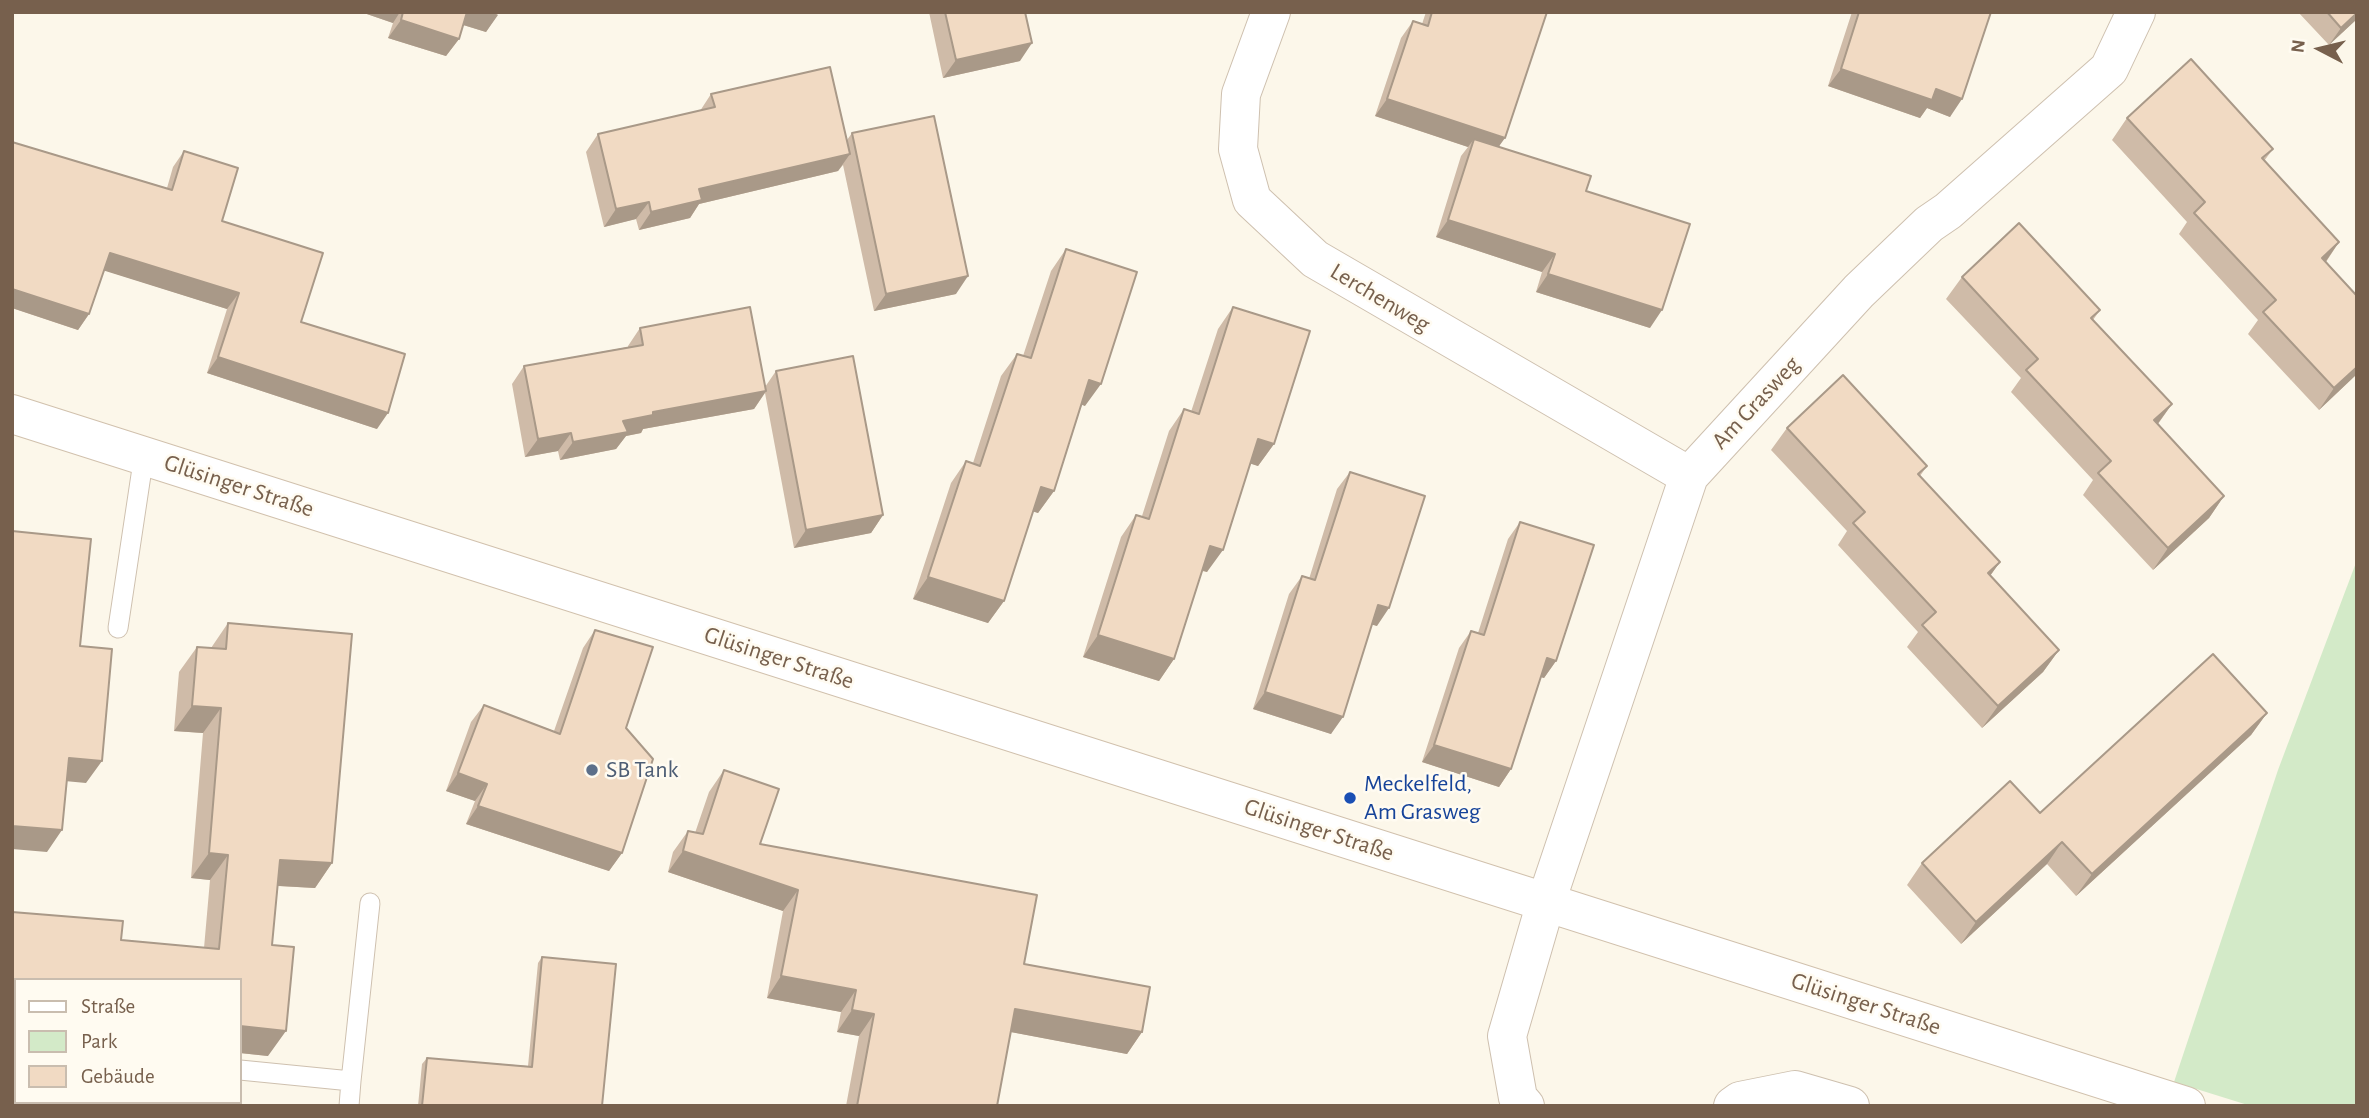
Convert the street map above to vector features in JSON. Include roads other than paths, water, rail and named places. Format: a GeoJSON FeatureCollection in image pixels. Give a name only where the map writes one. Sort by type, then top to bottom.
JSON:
{"type":"FeatureCollection","features":[{"type":"Feature","properties":{"kind":"main road","name":"Lerchenweg"},"geometry":{"type":"LineString","coordinates":[[1271,12],[1241,94],[1238,149],[1252,200],[1315,259],[1689,476]]}},
{"type":"Feature","properties":{"kind":"main road","name":"Am Grasweg"},"geometry":{"type":"LineString","coordinates":[[1546,902],[1689,476],[1762,394],[1929,223],[1948,211],[2109,69],[2136,12]]}},
{"type":"Feature","properties":{"kind":"main road","name":"Glüsinger Straße"},"geometry":{"type":"LineString","coordinates":[[12,414],[2186,1106]]}},
{"type":"Feature","properties":{"kind":"main road"},"geometry":{"type":"LineString","coordinates":[[1525,1106],[1518,1098],[1507,1036],[1546,902]]}},
{"type":"Feature","properties":{"kind":"main road"},"geometry":{"type":"LineString","coordinates":[[1733,1106],[1740,1101],[1795,1090],[1850,1106]]}},
{"type":"Feature","properties":{"kind":"lane"},"geometry":{"type":"LineString","coordinates":[[118,628],[144,455]]}},
{"type":"Feature","properties":{"kind":"lane"},"geometry":{"type":"LineString","coordinates":[[349,1106],[370,903]]}},
{"type":"Feature","properties":{"kind":"lane"},"geometry":{"type":"LineString","coordinates":[[242,1070],[351,1081]]}},
{"type":"Feature","properties":{"kind":"place","name":"SB Tank"},"geometry":{"type":"Point","coordinates":[592,770]}},
{"type":"Feature","properties":{"kind":"place","name":"Meckelfeld, Am Grasweg"},"geometry":{"type":"Point","coordinates":[1350,798]}}]}
